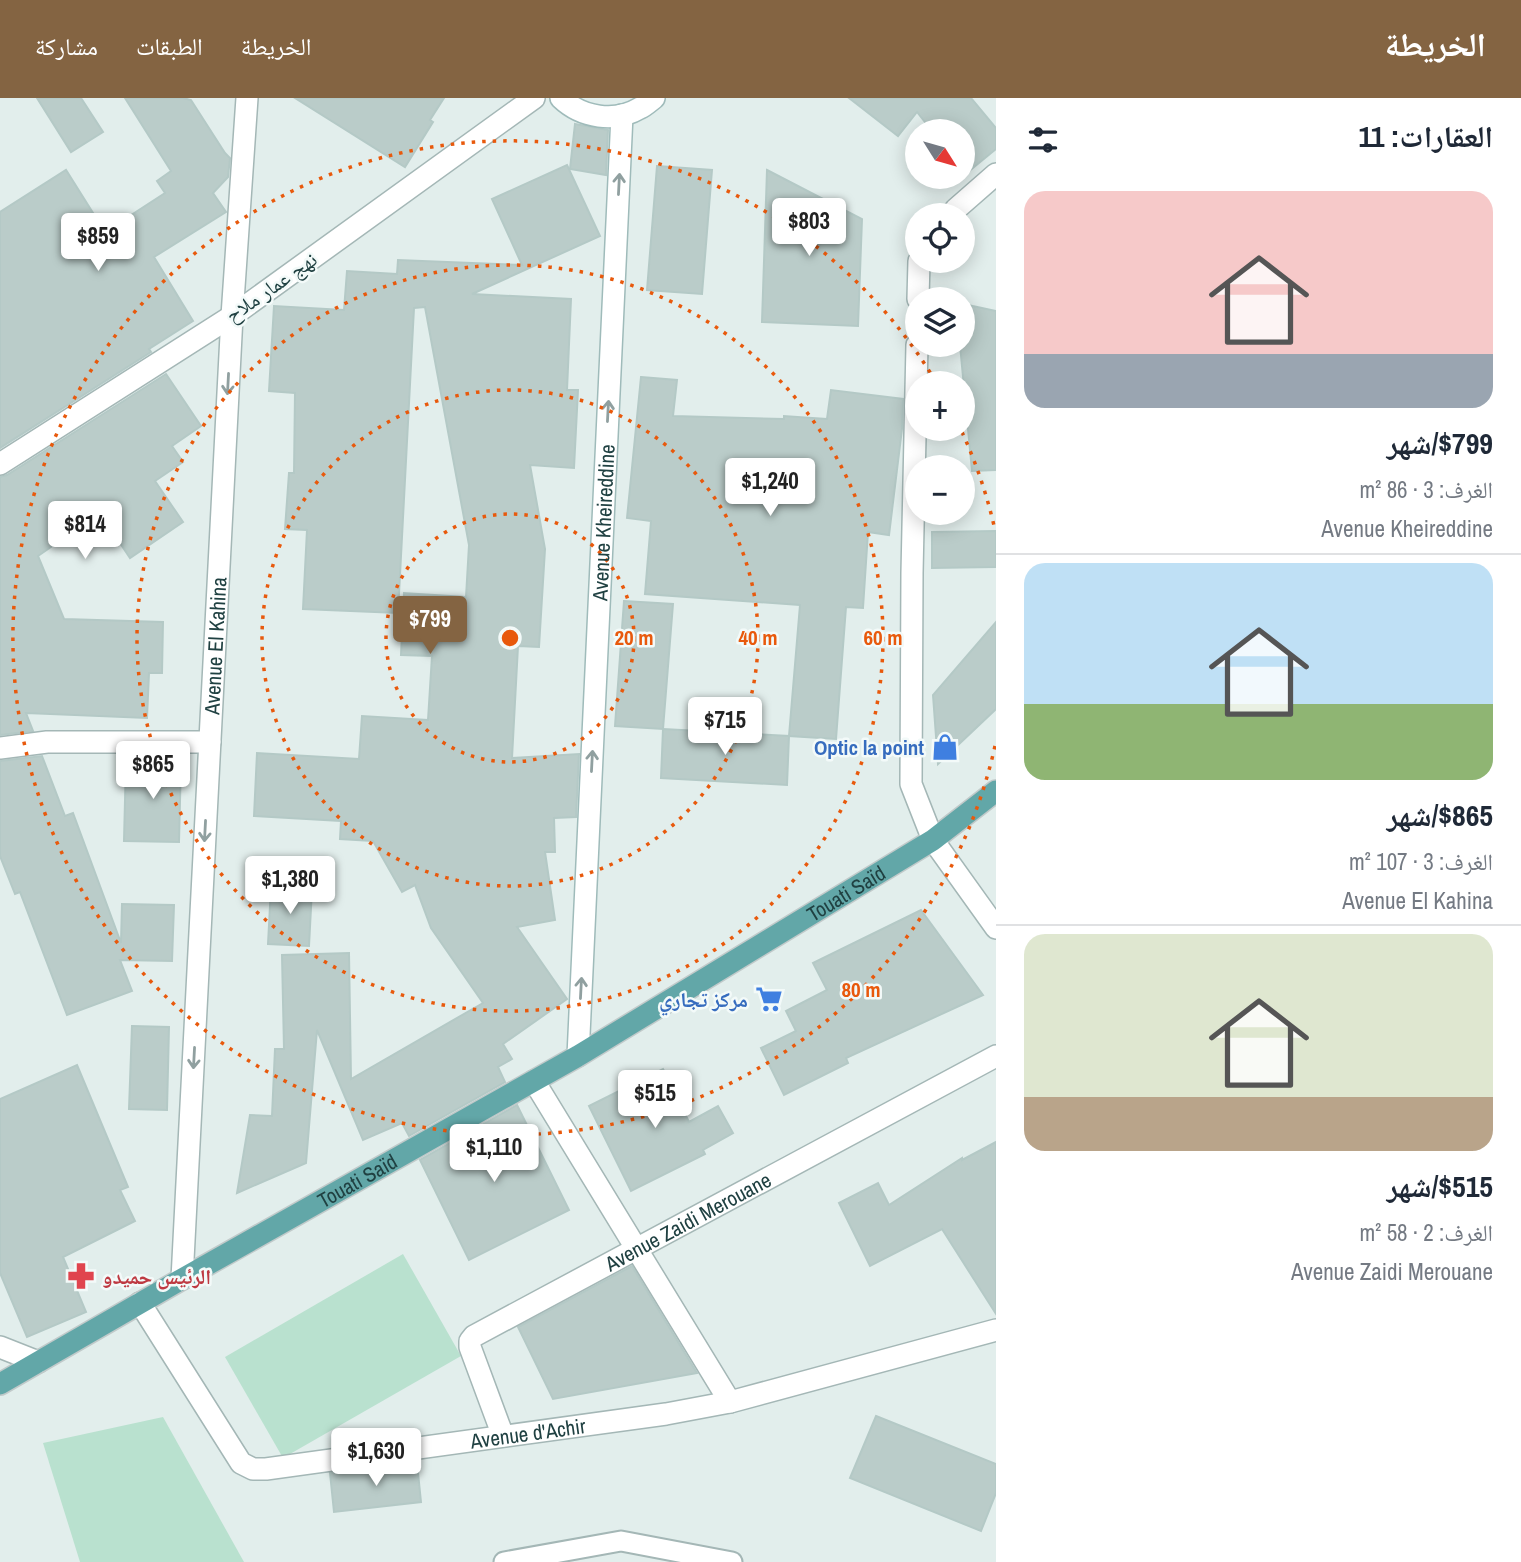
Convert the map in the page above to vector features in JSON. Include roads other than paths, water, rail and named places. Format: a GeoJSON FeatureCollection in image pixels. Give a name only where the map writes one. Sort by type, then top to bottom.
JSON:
{"type":"FeatureCollection","features":[{"type":"Feature","properties":{"kind":"main road","name":"Touati Saïd"},"geometry":{"type":"LineString","coordinates":[[0,1384],[578,1056],[933,840],[996,791]]}},
{"type":"Feature","properties":{"kind":"street","name":"Avenue El Kahina"},"geometry":{"type":"LineString","coordinates":[[183,1279],[232,316],[247,98]]}},
{"type":"Feature","properties":{"kind":"street","name":"نهج عمار ملاح"},"geometry":{"type":"LineString","coordinates":[[0,464],[232,316],[534,98]]}},
{"type":"Feature","properties":{"kind":"street"},"geometry":{"type":"LineString","coordinates":[[561,98],[579,111],[598,117],[622,115],[639,109],[654,98]]}},
{"type":"Feature","properties":{"kind":"street","name":"Avenue Kheireddine"},"geometry":{"type":"LineString","coordinates":[[578,1056],[622,115]]}},
{"type":"Feature","properties":{"kind":"street"},"geometry":{"type":"LineString","coordinates":[[964,203],[996,174]]}},
{"type":"Feature","properties":{"kind":"street"},"geometry":{"type":"LineString","coordinates":[[917,357],[911,784],[933,840],[996,928]]}},
{"type":"Feature","properties":{"kind":"street"},"geometry":{"type":"LineString","coordinates":[[0,748],[47,742],[210,742]]}},
{"type":"Feature","properties":{"kind":"street","name":"Avenue Zaidi Merouane"},"geometry":{"type":"LineString","coordinates":[[503,1436],[470,1347],[474,1336],[996,1056]]}},
{"type":"Feature","properties":{"kind":"street"},"geometry":{"type":"LineString","coordinates":[[534,1081],[730,1402]]}},
{"type":"Feature","properties":{"kind":"street","name":"Avenue d'Achir"},"geometry":{"type":"LineString","coordinates":[[140,1303],[242,1463],[253,1469],[666,1414],[730,1402],[996,1330]]}},
{"type":"Feature","properties":{"kind":"street"},"geometry":{"type":"LineString","coordinates":[[0,1347],[38,1362]]}},
{"type":"Feature","properties":{"kind":"lane"},"geometry":{"type":"LineString","coordinates":[[504,1562],[621,1541],[732,1562]]}},
{"type":"Feature","properties":{"kind":"place","name":"Optic la point"},"geometry":{"type":"Point","coordinates":[945,747]}},
{"type":"Feature","properties":{"kind":"place","name":"مركز تجاري"},"geometry":{"type":"Point","coordinates":[769,999]}},
{"type":"Feature","properties":{"kind":"place","name":"الرئيس حميدو"},"geometry":{"type":"Point","coordinates":[81,1276]}}]}
